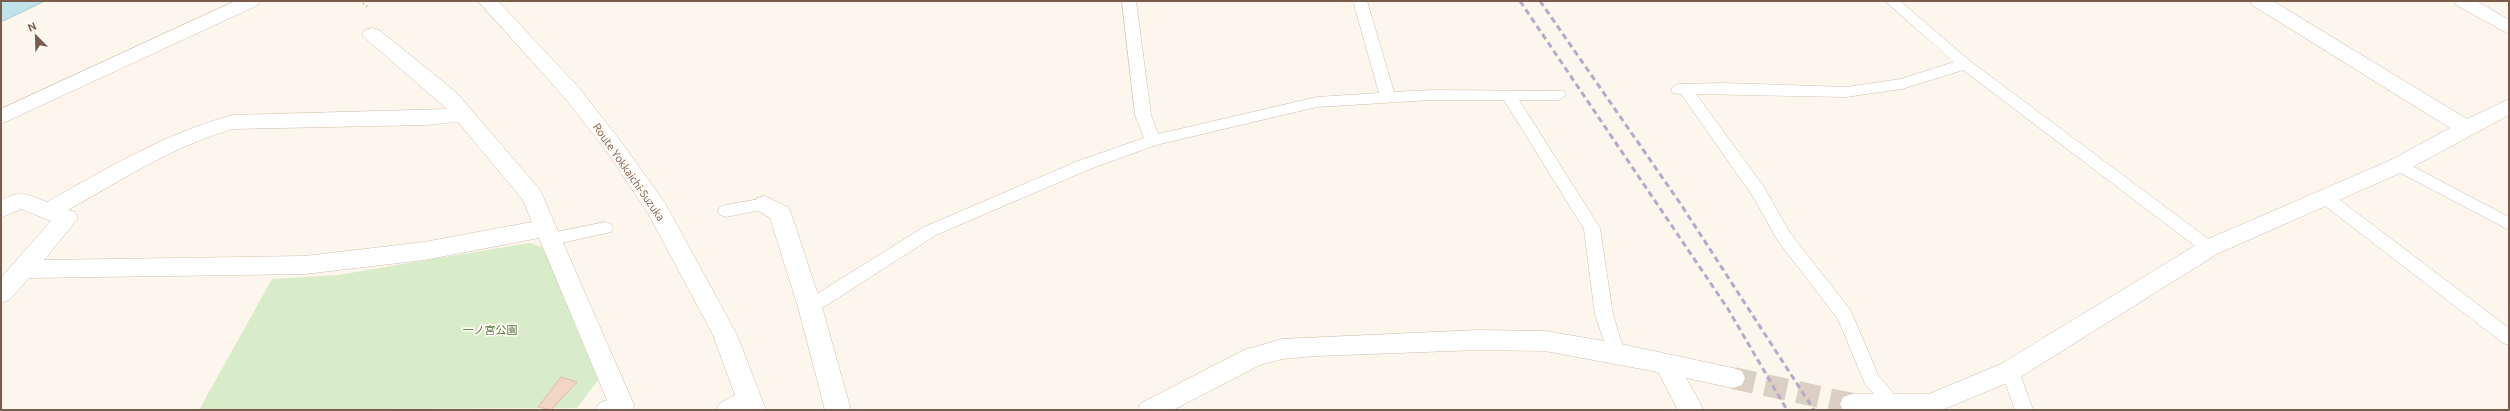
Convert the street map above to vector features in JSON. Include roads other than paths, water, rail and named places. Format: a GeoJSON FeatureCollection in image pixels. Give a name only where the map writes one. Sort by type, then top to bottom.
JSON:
{"type":"FeatureCollection","features":[{"type":"Feature","properties":{"kind":"street"},"geometry":{"type":"LineString","coordinates":[[1,117],[251,1]]}},
{"type":"Feature","properties":{"kind":"street","name":"Route Yokkaichi-Suzuka"},"geometry":{"type":"LineString","coordinates":[[487,1],[572,93],[615,148],[657,209],[724,335],[744,406]]}},
{"type":"Feature","properties":{"kind":"street"},"geometry":{"type":"LineString","coordinates":[[2259,1],[2467,129]]}},
{"type":"Feature","properties":{"kind":"street"},"geometry":{"type":"LineString","coordinates":[[2463,1],[2509,28]]}},
{"type":"Feature","properties":{"kind":"street"},"geometry":{"type":"LineString","coordinates":[[372,34],[450,98],[532,196],[622,405],[608,410]]}},
{"type":"Feature","properties":{"kind":"street"},"geometry":{"type":"LineString","coordinates":[[1852,404],[1930,404],[2010,371],[2209,248],[2399,165],[2509,106]]}},
{"type":"Feature","properties":{"kind":"street"},"geometry":{"type":"LineString","coordinates":[[48,211],[181,139],[214,126],[233,122],[426,118],[462,114]]}},
{"type":"Feature","properties":{"kind":"street"},"geometry":{"type":"LineString","coordinates":[[1,210],[20,200],[67,218],[1,294]]}},
{"type":"Feature","properties":{"kind":"street"},"geometry":{"type":"LineString","coordinates":[[764,204],[780,213],[810,307],[838,410]]}},
{"type":"Feature","properties":{"kind":"street"},"geometry":{"type":"LineString","coordinates":[[22,269],[306,265],[549,234]]}},
{"type":"Feature","properties":{"kind":"street"},"geometry":{"type":"LineString","coordinates":[[1150,410],[1229,368],[1253,357],[1282,349],[1478,340],[1544,341],[1616,353],[1733,378]]}},
{"type":"Feature","properties":{"kind":"street"},"geometry":{"type":"LineString","coordinates":[[1667,365],[1691,410]]}},
{"type":"Feature","properties":{"kind":"lane"},"geometry":{"type":"LineString","coordinates":[[1129,1],[1143,116],[1154,141]]}},
{"type":"Feature","properties":{"kind":"lane"},"geometry":{"type":"LineString","coordinates":[[1360,1],[1388,97]]}},
{"type":"Feature","properties":{"kind":"lane"},"geometry":{"type":"LineString","coordinates":[[1892,1],[1965,64],[2209,248]]}},
{"type":"Feature","properties":{"kind":"lane"},"geometry":{"type":"LineString","coordinates":[[1893,404],[1871,379],[1845,316],[1784,237],[1758,191],[1682,89],[1846,92],[1902,84],[1965,64]]}},
{"type":"Feature","properties":{"kind":"lane"},"geometry":{"type":"LineString","coordinates":[[810,307],[930,231],[1084,165],[1154,141],[1268,112],[1317,102],[1431,95],[1560,95]]}},
{"type":"Feature","properties":{"kind":"lane"},"geometry":{"type":"LineString","coordinates":[[1509,96],[1592,228],[1604,315],[1616,353]]}},
{"type":"Feature","properties":{"kind":"lane"},"geometry":{"type":"LineString","coordinates":[[2399,165],[2509,224]]}},
{"type":"Feature","properties":{"kind":"lane"},"geometry":{"type":"LineString","coordinates":[[2326,198],[2509,338]]}},
{"type":"Feature","properties":{"kind":"lane"},"geometry":{"type":"LineString","coordinates":[[726,211],[764,204]]}},
{"type":"Feature","properties":{"kind":"lane"},"geometry":{"type":"LineString","coordinates":[[549,234],[605,228]]}},
{"type":"Feature","properties":{"kind":"lane"},"geometry":{"type":"LineString","coordinates":[[2010,371],[2024,410]]}},
{"type":"Feature","properties":{"kind":"water"},"geometry":{"type":"Polygon","coordinates":[[[1,1],[45,1],[1,22],[1,1]]]}},
{"type":"Feature","properties":{"kind":"tunnel"},"geometry":{"type":"LineString","coordinates":[[1733,378],[1852,404]]}},
{"type":"Feature","properties":{"kind":"railway"},"geometry":{"type":"LineString","coordinates":[[1520,1],[1728,309],[1787,410]]}},
{"type":"Feature","properties":{"kind":"railway"},"geometry":{"type":"LineString","coordinates":[[1540,1],[1680,203],[1814,410]]}},
{"type":"Feature","properties":{"kind":"park label","name":"一ノ宮公園"},"geometry":{"type":"Point","coordinates":[490,330]}}]}
